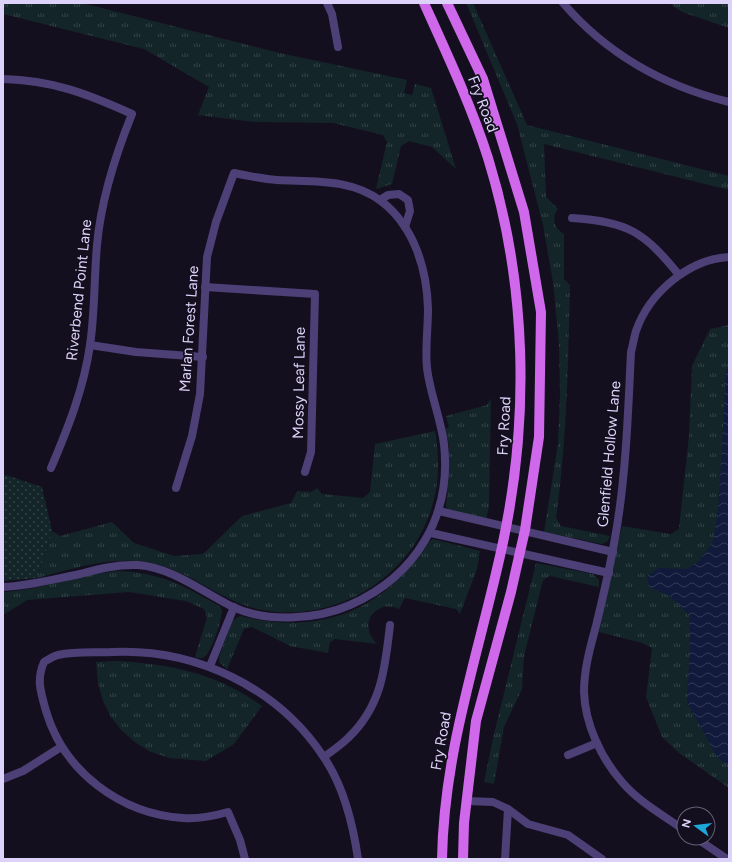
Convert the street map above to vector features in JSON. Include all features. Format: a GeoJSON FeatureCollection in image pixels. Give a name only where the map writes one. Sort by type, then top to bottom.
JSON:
{"type":"FeatureCollection","features":[{"type":"Feature","properties":{"kind":"main road","name":"Fry Road"},"geometry":{"type":"LineString","coordinates":[[424,3],[462,88],[488,158],[506,229],[516,285],[521,356],[521,421],[516,472],[502,549],[456,732],[443,827],[442,859]]}},
{"type":"Feature","properties":{"kind":"main road","name":"Fry Road"},"geometry":{"type":"LineString","coordinates":[[447,3],[483,79],[524,212],[541,312],[539,438],[526,530],[476,721],[466,801],[463,859]]}},
{"type":"Feature","properties":{"kind":"street"},"geometry":{"type":"LineString","coordinates":[[328,3],[332,14],[338,47]]}},
{"type":"Feature","properties":{"kind":"street"},"geometry":{"type":"LineString","coordinates":[[563,3],[580,22],[608,46],[637,66],[670,84],[704,96],[729,102]]}},
{"type":"Feature","properties":{"kind":"street","name":"Riverbend Point Lane"},"geometry":{"type":"LineString","coordinates":[[3,79],[23,79],[50,83],[88,94],[132,114],[118,148],[102,211],[97,244],[90,345],[82,384],[71,421],[51,468]]}},
{"type":"Feature","properties":{"kind":"street","name":"Marlan Forest Lane"},"geometry":{"type":"LineString","coordinates":[[176,488],[192,436],[200,394],[207,257],[214,229],[234,173],[256,178],[313,180],[338,183],[360,189],[380,200]]}},
{"type":"Feature","properties":{"kind":"street"},"geometry":{"type":"LineString","coordinates":[[3,587],[47,581],[113,566],[139,566],[163,571],[191,583],[234,607],[259,614],[289,617],[317,616],[351,605],[383,586],[409,564],[431,533],[439,511],[445,475],[444,443],[427,367],[428,307],[425,279],[419,254],[405,226],[380,200],[388,195],[399,194],[408,200],[410,211],[405,226]]}},
{"type":"Feature","properties":{"kind":"street"},"geometry":{"type":"LineString","coordinates":[[572,218],[600,220],[619,225],[639,234],[658,249],[679,275]]}},
{"type":"Feature","properties":{"kind":"street","name":"Glenfield Hollow Lane"},"geometry":{"type":"LineString","coordinates":[[676,824],[641,800],[622,783],[597,743],[587,712],[585,684],[588,657],[613,552],[623,490],[631,352],[636,330],[646,310],[660,292],[679,275],[700,264],[729,257]]}},
{"type":"Feature","properties":{"kind":"street","name":"Mossy Leaf Lane"},"geometry":{"type":"LineString","coordinates":[[205,287],[315,294],[311,452],[305,472]]}},
{"type":"Feature","properties":{"kind":"street"},"geometry":{"type":"LineString","coordinates":[[90,345],[136,352],[203,357]]}},
{"type":"Feature","properties":{"kind":"street"},"geometry":{"type":"LineString","coordinates":[[439,511],[526,530],[613,552]]}},
{"type":"Feature","properties":{"kind":"street"},"geometry":{"type":"LineString","coordinates":[[431,533],[608,573]]}},
{"type":"Feature","properties":{"kind":"street"},"geometry":{"type":"LineString","coordinates":[[210,666],[234,607]]}},
{"type":"Feature","properties":{"kind":"street"},"geometry":{"type":"LineString","coordinates":[[324,757],[348,738],[376,700],[384,673],[390,625]]}},
{"type":"Feature","properties":{"kind":"street"},"geometry":{"type":"LineString","coordinates":[[245,859],[240,840],[228,812],[208,817],[184,818],[156,814],[130,806],[106,792],[80,770],[61,747],[50,724],[42,697],[39,674],[44,662],[57,655],[125,652],[182,659],[210,666],[233,676],[270,700],[298,724],[324,757],[341,790],[352,824],[358,859]]}},
{"type":"Feature","properties":{"kind":"street"},"geometry":{"type":"LineString","coordinates":[[568,755],[597,743]]}},
{"type":"Feature","properties":{"kind":"street"},"geometry":{"type":"LineString","coordinates":[[3,779],[22,771],[61,747]]}},
{"type":"Feature","properties":{"kind":"street"},"geometry":{"type":"LineString","coordinates":[[466,801],[493,802],[508,809],[528,824],[568,835],[602,859]]}},
{"type":"Feature","properties":{"kind":"street"},"geometry":{"type":"LineString","coordinates":[[505,859],[508,809]]}},
{"type":"Feature","properties":{"kind":"street"},"geometry":{"type":"LineString","coordinates":[[708,846],[727,859]]}},
{"type":"Feature","properties":{"kind":"green space"},"geometry":{"type":"Polygon","coordinates":[[[3,3],[82,3],[280,53],[407,80],[404,93],[412,95],[415,84],[431,88],[456,169],[432,147],[409,141],[401,146],[392,184],[376,189],[387,142],[383,135],[333,123],[254,122],[198,115],[209,87],[144,49],[3,14],[3,3]]]}},
{"type":"Feature","properties":{"kind":"green space"},"geometry":{"type":"Polygon","coordinates":[[[466,3],[473,3],[527,125],[729,176],[729,190],[544,144],[546,197],[558,209],[554,219],[558,229],[564,234],[564,279],[570,285],[565,431],[556,518],[561,526],[610,536],[608,541],[602,544],[544,532],[558,444],[560,394],[559,344],[553,282],[543,225],[517,124],[466,3]]]}},
{"type":"Feature","properties":{"kind":"green space"},"geometry":{"type":"Polygon","coordinates":[[[669,3],[729,3],[729,28],[682,12],[669,3]]]}},
{"type":"Feature","properties":{"kind":"green space"},"geometry":{"type":"Polygon","coordinates":[[[729,325],[729,788],[679,753],[662,737],[646,697],[652,648],[642,643],[599,632],[622,526],[671,534],[679,529],[689,435],[692,366],[710,329],[729,325]]]}},
{"type":"Feature","properties":{"kind":"green space"},"geometry":{"type":"Polygon","coordinates":[[[491,398],[489,507],[486,520],[449,510],[446,507],[449,473],[449,446],[445,429],[449,427],[446,416],[487,405],[491,398]]]}},
{"type":"Feature","properties":{"kind":"green space"},"geometry":{"type":"Polygon","coordinates":[[[435,431],[438,458],[437,485],[433,503],[423,530],[408,554],[389,574],[366,590],[341,603],[314,610],[286,612],[257,609],[228,598],[174,570],[144,562],[103,562],[37,578],[52,531],[60,536],[112,522],[134,543],[174,556],[203,554],[242,516],[291,503],[297,491],[311,492],[317,488],[322,494],[363,498],[370,492],[375,444],[435,431]]]}},
{"type":"Feature","properties":{"kind":"green space"},"geometry":{"type":"Polygon","coordinates":[[[3,474],[42,487],[52,531],[37,578],[3,581],[3,474]]]}},
{"type":"Feature","properties":{"kind":"green space"},"geometry":{"type":"Polygon","coordinates":[[[433,539],[480,551],[477,569],[460,614],[456,609],[405,598],[399,609],[393,607],[382,608],[377,610],[370,618],[369,632],[377,644],[335,639],[330,642],[328,653],[290,646],[252,627],[244,629],[227,669],[219,662],[219,657],[232,621],[240,616],[270,621],[297,623],[324,620],[348,612],[371,601],[392,585],[412,565],[433,539]]]}},
{"type":"Feature","properties":{"kind":"green space"},"geometry":{"type":"Polygon","coordinates":[[[536,563],[593,574],[599,580],[599,587],[550,576],[543,580],[524,656],[522,689],[504,727],[494,784],[484,782],[494,734],[536,563]]]}},
{"type":"Feature","properties":{"kind":"green space"},"geometry":{"type":"Polygon","coordinates":[[[120,571],[148,574],[172,582],[195,592],[219,606],[222,610],[220,620],[216,635],[207,654],[202,658],[195,657],[207,617],[204,609],[186,601],[129,592],[27,600],[3,615],[3,592],[18,591],[105,572],[120,571]]]}},
{"type":"Feature","properties":{"kind":"green space"},"geometry":{"type":"Polygon","coordinates":[[[96,662],[136,662],[192,672],[228,685],[262,706],[234,744],[206,761],[169,758],[151,752],[136,743],[122,731],[111,717],[103,701],[98,683],[96,662]]]}},
{"type":"Feature","properties":{"kind":"water"},"geometry":{"type":"Polygon","coordinates":[[[729,360],[729,766],[717,757],[687,702],[690,647],[689,615],[670,596],[649,587],[647,576],[659,568],[688,569],[699,561],[712,544],[718,513],[726,373],[729,360]]]}}]}
